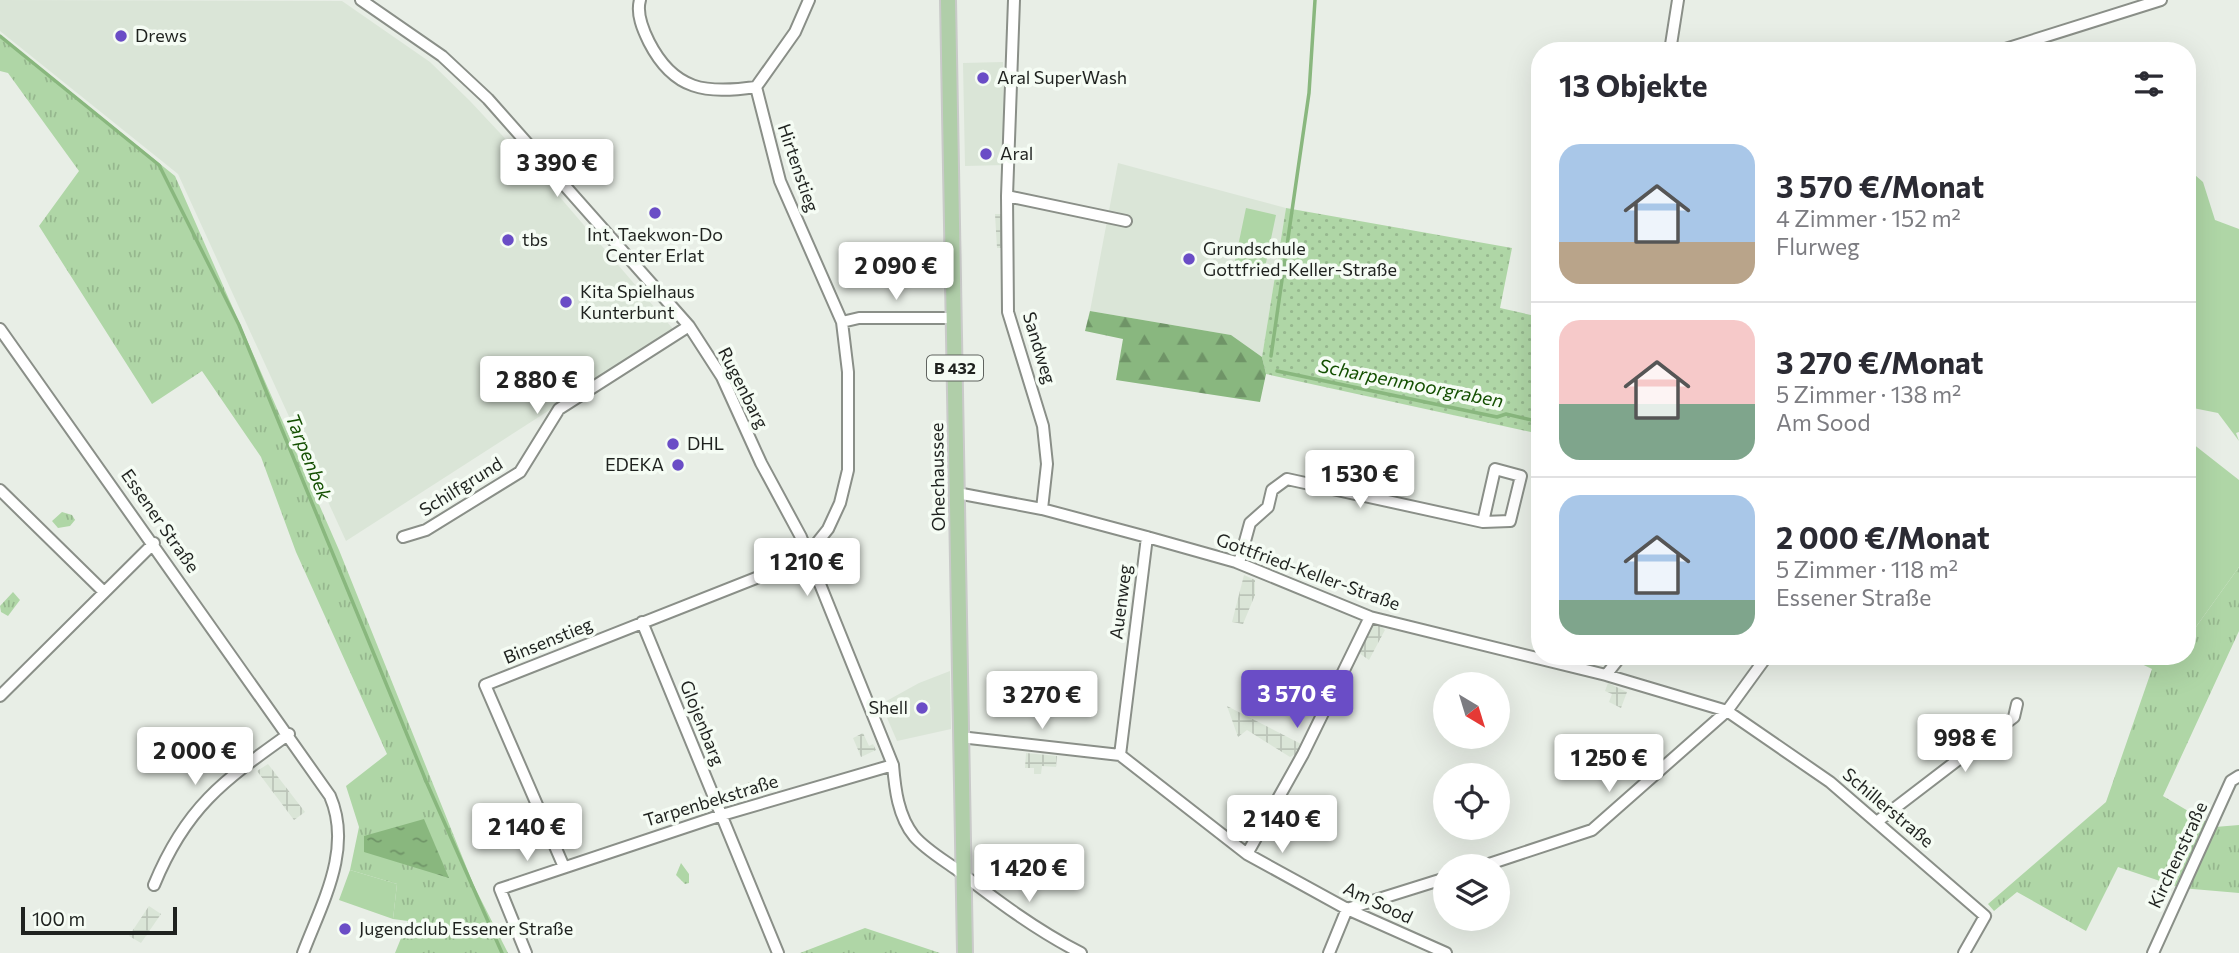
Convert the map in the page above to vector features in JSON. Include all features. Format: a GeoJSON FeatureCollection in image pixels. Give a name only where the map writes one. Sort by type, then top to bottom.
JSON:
{"type":"FeatureCollection","features":[{"type":"Feature","properties":{"kind":"main road","name":"Ohechaussee"},"geometry":{"type":"LineString","coordinates":[[948,0],[965,953]]}},
{"type":"Feature","properties":{"kind":"street","name":"Rugenbarg"},"geometry":{"type":"LineString","coordinates":[[361,0],[442,56],[488,99],[689,326],[722,377],[748,437],[808,554],[893,765],[900,806],[915,836],[964,876],[1047,936],[1081,953]]}},
{"type":"Feature","properties":{"kind":"street"},"geometry":{"type":"LineString","coordinates":[[640,0],[642,27],[658,59],[674,77],[699,89],[721,92],[756,87],[794,32],[809,0]]}},
{"type":"Feature","properties":{"kind":"street","name":"Sandweg"},"geometry":{"type":"LineString","coordinates":[[1014,0],[1007,196],[1008,312],[1043,426],[1047,464],[1042,509]]}},
{"type":"Feature","properties":{"kind":"street"},"geometry":{"type":"LineString","coordinates":[[1671,42],[1678,0]]}},
{"type":"Feature","properties":{"kind":"street"},"geometry":{"type":"LineString","coordinates":[[2028,42],[2161,0]]}},
{"type":"Feature","properties":{"kind":"street","name":"Hirtenstieg"},"geometry":{"type":"LineString","coordinates":[[756,87],[780,181],[842,322],[848,372],[848,470],[840,503],[828,529],[808,554]]}},
{"type":"Feature","properties":{"kind":"street"},"geometry":{"type":"LineString","coordinates":[[1007,196],[1126,221]]}},
{"type":"Feature","properties":{"kind":"street"},"geometry":{"type":"LineString","coordinates":[[842,322],[859,318],[955,318]]}},
{"type":"Feature","properties":{"kind":"street","name":"Schilfgrund"},"geometry":{"type":"LineString","coordinates":[[404,537],[426,530],[520,472],[559,409],[689,326]]}},
{"type":"Feature","properties":{"kind":"street","name":"Essener Straße"},"geometry":{"type":"LineString","coordinates":[[0,330],[154,542],[330,796],[339,832],[336,865],[303,953]]}},
{"type":"Feature","properties":{"kind":"street"},"geometry":{"type":"LineString","coordinates":[[1239,563],[1250,523],[1268,508],[1272,490],[1287,479],[1483,522],[1510,521],[1521,476],[1494,469],[1483,522]]}},
{"type":"Feature","properties":{"kind":"street"},"geometry":{"type":"LineString","coordinates":[[0,490],[104,592]]}},
{"type":"Feature","properties":{"kind":"street","name":"Gottfried-Keller-Straße"},"geometry":{"type":"LineString","coordinates":[[957,493],[1042,509],[1239,563],[1370,617],[1531,657]]}},
{"type":"Feature","properties":{"kind":"street","name":"Auenweg"},"geometry":{"type":"LineString","coordinates":[[1120,755],[1147,537]]}},
{"type":"Feature","properties":{"kind":"street"},"geometry":{"type":"LineString","coordinates":[[0,696],[154,542]]}},
{"type":"Feature","properties":{"kind":"street","name":"Binsenstieg"},"geometry":{"type":"LineString","coordinates":[[564,867],[485,685],[789,565],[808,554]]}},
{"type":"Feature","properties":{"kind":"street"},"geometry":{"type":"LineString","coordinates":[[1247,854],[1303,754],[1370,617]]}},
{"type":"Feature","properties":{"kind":"street","name":"Glojenbarg"},"geometry":{"type":"LineString","coordinates":[[642,622],[778,953]]}},
{"type":"Feature","properties":{"kind":"street","name":"Gottfried-Keller-Straße"},"geometry":{"type":"LineString","coordinates":[[1565,665],[1727,710]]}},
{"type":"Feature","properties":{"kind":"street"},"geometry":{"type":"LineString","coordinates":[[1606,675],[1614,665]]}},
{"type":"Feature","properties":{"kind":"street"},"geometry":{"type":"LineString","coordinates":[[1510,857],[1591,830],[1727,710],[1760,665]]}},
{"type":"Feature","properties":{"kind":"street"},"geometry":{"type":"LineString","coordinates":[[1878,821],[2014,717],[2017,704]]}},
{"type":"Feature","properties":{"kind":"street","name":"Schillerstraße"},"geometry":{"type":"LineString","coordinates":[[1727,710],[1798,758],[1878,821],[1985,916],[1964,953]]}},
{"type":"Feature","properties":{"kind":"street"},"geometry":{"type":"LineString","coordinates":[[154,885],[185,823],[205,799],[289,734]]}},
{"type":"Feature","properties":{"kind":"street"},"geometry":{"type":"LineString","coordinates":[[960,737],[1120,755]]}},
{"type":"Feature","properties":{"kind":"street","name":"Am Sood"},"geometry":{"type":"LineString","coordinates":[[1120,755],[1247,854],[1347,909],[1446,953]]}},
{"type":"Feature","properties":{"kind":"street","name":"Tarpenbekstraße"},"geometry":{"type":"LineString","coordinates":[[526,953],[500,889],[722,815],[893,765]]}},
{"type":"Feature","properties":{"kind":"street","name":"Kirchenstraße"},"geometry":{"type":"LineString","coordinates":[[2153,953],[2231,781],[2239,776]]}},
{"type":"Feature","properties":{"kind":"street"},"geometry":{"type":"LineString","coordinates":[[1329,953],[1347,909],[1433,882]]}},
{"type":"Feature","properties":{"kind":"shaded area"},"geometry":{"type":"Polygon","coordinates":[[[0,0],[342,1],[430,62],[470,101],[558,195],[674,330],[346,541],[178,174],[0,31],[0,0]]]}},
{"type":"Feature","properties":{"kind":"shaded area","name":"Aral"},"geometry":{"type":"Polygon","coordinates":[[[1003,62],[1005,165],[965,166],[963,63],[1003,62]]]}},
{"type":"Feature","properties":{"kind":"shaded area","name":"Grundschule Gottfried-Keller-Straße"},"geometry":{"type":"Polygon","coordinates":[[[1118,163],[1286,208],[1262,357],[1231,335],[1090,311],[1118,163]]]}},
{"type":"Feature","properties":{"kind":"shaded area"},"geometry":{"type":"Polygon","coordinates":[[[995,214],[1005,214],[1006,248],[997,248],[995,214]]]}},
{"type":"Feature","properties":{"kind":"shaded area"},"geometry":{"type":"Polygon","coordinates":[[[1244,575],[1255,580],[1255,595],[1243,624],[1232,622],[1244,575]]]}},
{"type":"Feature","properties":{"kind":"shaded area"},"geometry":{"type":"Polygon","coordinates":[[[1378,623],[1385,630],[1369,660],[1359,653],[1372,625],[1378,623]]]}},
{"type":"Feature","properties":{"kind":"shaded area","name":"Shell"},"geometry":{"type":"Polygon","coordinates":[[[950,671],[951,729],[897,741],[881,704],[919,683],[950,671]]]}},
{"type":"Feature","properties":{"kind":"shaded area"},"geometry":{"type":"Polygon","coordinates":[[[1608,683],[1627,692],[1621,708],[1609,702],[1612,694],[1605,691],[1608,683]]]}},
{"type":"Feature","properties":{"kind":"shaded area"},"geometry":{"type":"Polygon","coordinates":[[[1227,706],[1301,744],[1296,754],[1290,757],[1247,730],[1238,737],[1227,706]]]}},
{"type":"Feature","properties":{"kind":"shaded area"},"geometry":{"type":"Polygon","coordinates":[[[863,733],[869,746],[873,744],[876,750],[861,757],[853,738],[863,733]]]}},
{"type":"Feature","properties":{"kind":"shaded area"},"geometry":{"type":"Polygon","coordinates":[[[1026,753],[1057,756],[1056,767],[1042,766],[1041,774],[1034,774],[1034,768],[1025,768],[1026,753]]]}},
{"type":"Feature","properties":{"kind":"shaded area"},"geometry":{"type":"Polygon","coordinates":[[[268,764],[305,812],[294,820],[257,771],[268,764]]]}},
{"type":"Feature","properties":{"kind":"shaded area"},"geometry":{"type":"Polygon","coordinates":[[[750,782],[754,795],[736,801],[732,788],[750,782]]]}},
{"type":"Feature","properties":{"kind":"shaded area"},"geometry":{"type":"Polygon","coordinates":[[[149,906],[161,914],[141,943],[129,936],[149,906]]]}},
{"type":"Feature","properties":{"kind":"green space"},"geometry":{"type":"Polygon","coordinates":[[[0,35],[175,176],[339,550],[474,886],[508,953],[395,953],[408,921],[393,919],[397,884],[350,870],[359,827],[346,786],[387,754],[296,552],[261,457],[202,371],[152,404],[39,226],[79,171],[8,73],[0,71],[0,35]]]}},
{"type":"Feature","properties":{"kind":"green space"},"geometry":{"type":"Polygon","coordinates":[[[2196,176],[2203,182],[2215,220],[2239,229],[2239,432],[2236,433],[2239,441],[2218,413],[2196,409],[2196,176]]]}},
{"type":"Feature","properties":{"kind":"green space"},"geometry":{"type":"Polygon","coordinates":[[[1246,208],[1276,215],[1263,277],[1233,270],[1246,208]]]}},
{"type":"Feature","properties":{"kind":"green space"},"geometry":{"type":"Polygon","coordinates":[[[1286,208],[1512,248],[1500,308],[1531,315],[1531,432],[1266,374],[1262,357],[1286,208]]]}},
{"type":"Feature","properties":{"kind":"green space"},"geometry":{"type":"Polygon","coordinates":[[[1090,311],[1231,335],[1262,357],[1266,374],[1260,402],[1116,380],[1123,339],[1085,331],[1090,311]]]}},
{"type":"Feature","properties":{"kind":"green space"},"geometry":{"type":"Polygon","coordinates":[[[2196,446],[2239,480],[2239,567],[2196,627],[2196,446]]]}},
{"type":"Feature","properties":{"kind":"green space"},"geometry":{"type":"Polygon","coordinates":[[[62,512],[72,515],[75,520],[70,526],[58,528],[52,521],[62,512]]]}},
{"type":"Feature","properties":{"kind":"green space"},"geometry":{"type":"Polygon","coordinates":[[[2239,567],[2239,631],[2163,796],[2215,827],[2239,825],[2239,893],[2181,888],[2118,867],[2086,931],[2017,892],[1994,911],[1988,904],[2106,802],[2152,669],[2144,665],[2196,665],[2196,627],[2239,567]]]}},
{"type":"Feature","properties":{"kind":"green space"},"geometry":{"type":"Polygon","coordinates":[[[13,592],[20,600],[8,616],[1,612],[0,606],[13,592]]]}},
{"type":"Feature","properties":{"kind":"green space"},"geometry":{"type":"Polygon","coordinates":[[[681,863],[689,874],[689,883],[685,884],[676,875],[681,863]]]}},
{"type":"Feature","properties":{"kind":"green space"},"geometry":{"type":"Polygon","coordinates":[[[350,870],[397,884],[393,919],[339,900],[350,870]]]}},
{"type":"Feature","properties":{"kind":"green space"},"geometry":{"type":"Polygon","coordinates":[[[865,928],[940,953],[800,953],[865,928]]]}},
{"type":"Feature","properties":{"kind":"water"},"geometry":{"type":"Polygon","coordinates":[[[424,819],[449,878],[364,852],[364,836],[424,819]]]}},
{"type":"Feature","properties":{"kind":"waterway","name":"Scharpenmoorgraben"},"geometry":{"type":"LineString","coordinates":[[1271,356],[1309,93],[1315,0]]}},
{"type":"Feature","properties":{"kind":"waterway","name":"Tarpenbek"},"geometry":{"type":"LineString","coordinates":[[0,36],[159,165],[239,325],[426,781],[502,953]]}},
{"type":"Feature","properties":{"kind":"waterway","name":"Scharpenmoorgraben"},"geometry":{"type":"LineString","coordinates":[[1277,371],[1497,417],[1506,414],[1531,420]]}},
{"type":"Feature","properties":{"kind":"place","name":"Drews"},"geometry":{"type":"Point","coordinates":[121,36]}},
{"type":"Feature","properties":{"kind":"place","name":"Aral SuperWash"},"geometry":{"type":"Point","coordinates":[983,78]}},
{"type":"Feature","properties":{"kind":"place","name":"Aral"},"geometry":{"type":"Point","coordinates":[986,154]}},
{"type":"Feature","properties":{"kind":"place","name":"Int. Taekwon-Do Center Erlat"},"geometry":{"type":"Point","coordinates":[655,213]}},
{"type":"Feature","properties":{"kind":"place","name":"tbs"},"geometry":{"type":"Point","coordinates":[508,240]}},
{"type":"Feature","properties":{"kind":"place","name":"Grundschule Gottfried-Keller-Straße"},"geometry":{"type":"Point","coordinates":[1189,259]}},
{"type":"Feature","properties":{"kind":"place","name":"Kita Spielhaus Kunterbunt"},"geometry":{"type":"Point","coordinates":[566,302]}},
{"type":"Feature","properties":{"kind":"place","name":"DHL"},"geometry":{"type":"Point","coordinates":[673,444]}},
{"type":"Feature","properties":{"kind":"place","name":"EDEKA"},"geometry":{"type":"Point","coordinates":[678,465]}},
{"type":"Feature","properties":{"kind":"place","name":"Shell"},"geometry":{"type":"Point","coordinates":[922,708]}},
{"type":"Feature","properties":{"kind":"place","name":"Jugendclub Essener Straße"},"geometry":{"type":"Point","coordinates":[345,929]}}]}
